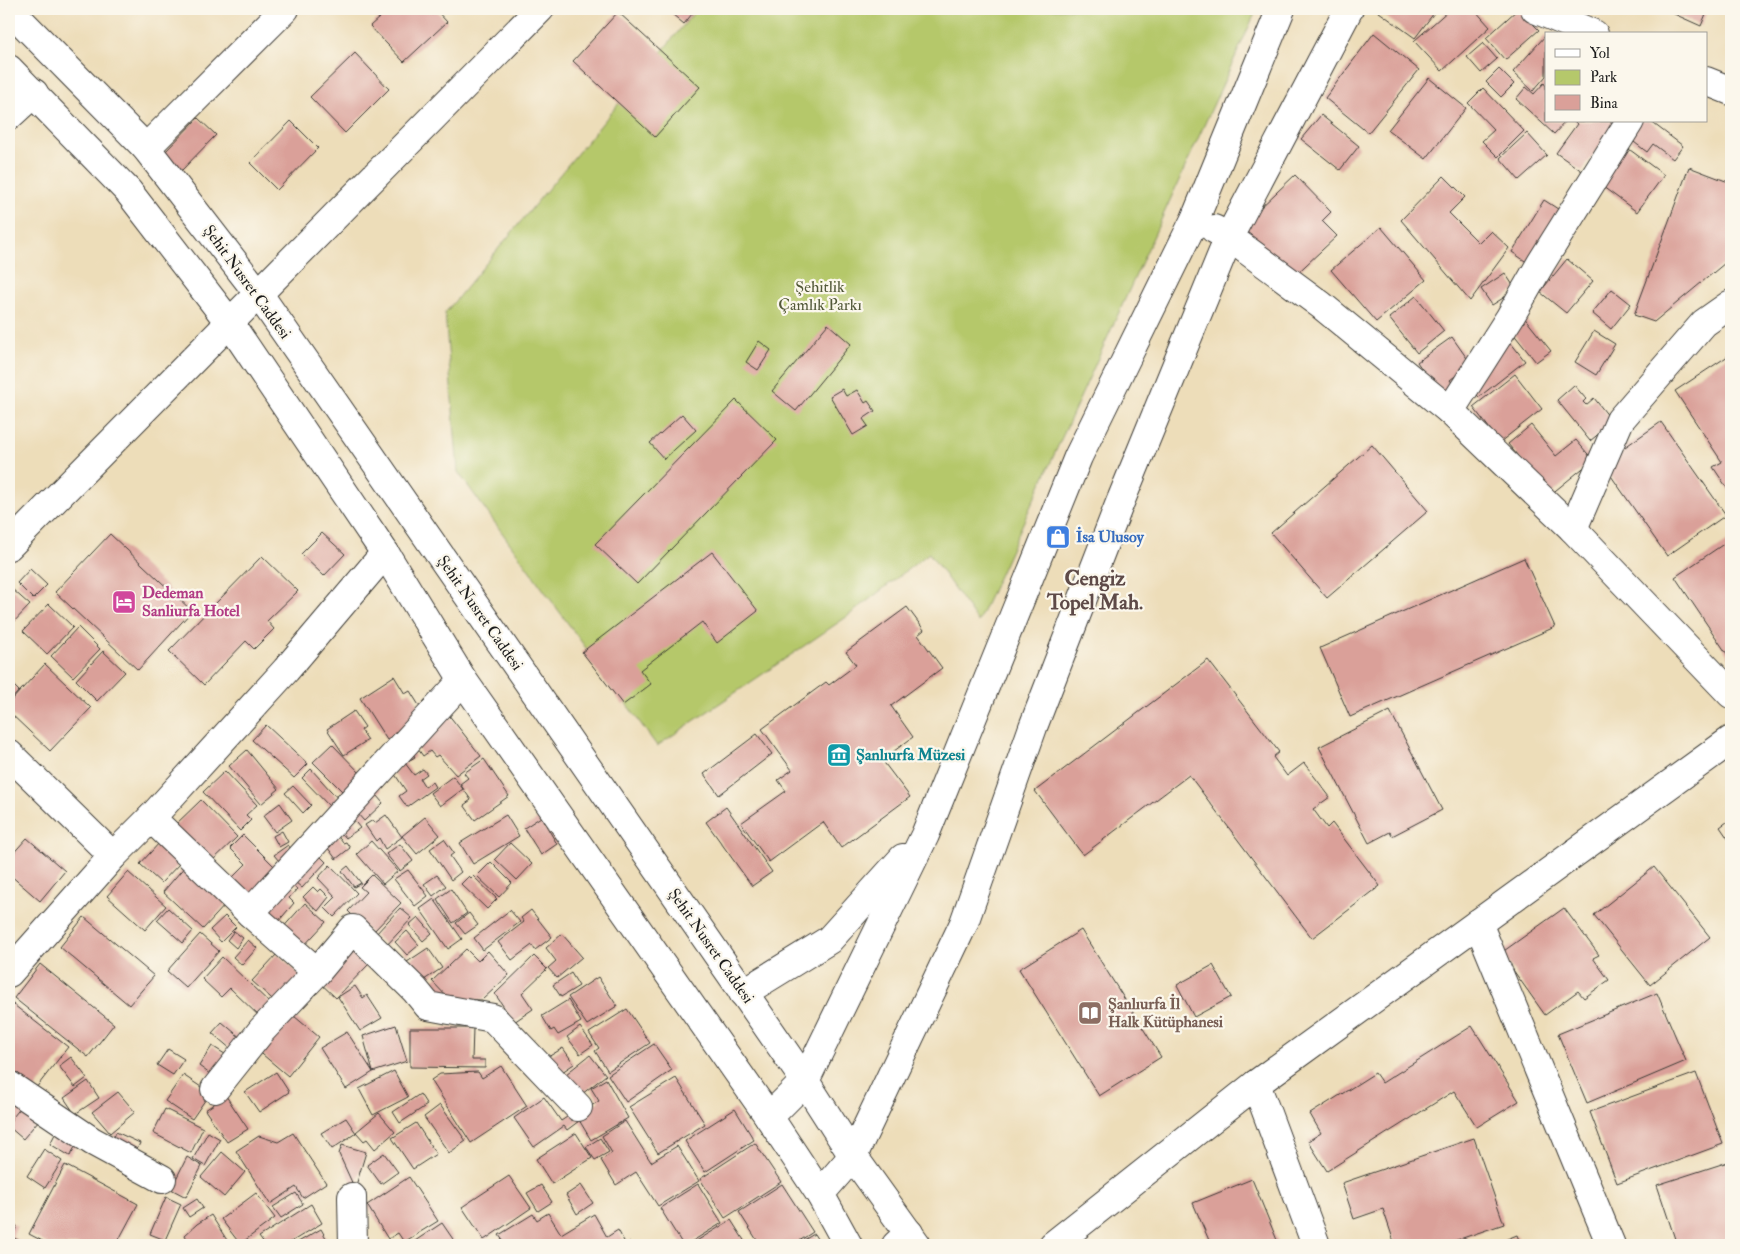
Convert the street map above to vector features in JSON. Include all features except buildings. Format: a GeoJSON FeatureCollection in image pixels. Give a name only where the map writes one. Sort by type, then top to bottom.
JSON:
{"type":"FeatureCollection","features":[{"type":"Feature","properties":{"kind":"street","name":"Şehit Nusret Caddesi"},"geometry":{"type":"LineString","coordinates":[[9,9],[146,148],[258,293],[805,1081],[907,1241]]}},
{"type":"Feature","properties":{"kind":"street"},"geometry":{"type":"LineString","coordinates":[[146,148],[285,9]]}},
{"type":"Feature","properties":{"kind":"street"},"geometry":{"type":"LineString","coordinates":[[9,546],[540,9]]}},
{"type":"Feature","properties":{"kind":"street"},"geometry":{"type":"LineString","coordinates":[[769,1117],[805,1081],[924,835],[1078,457],[1195,219],[1281,9]]}},
{"type":"Feature","properties":{"kind":"street"},"geometry":{"type":"LineString","coordinates":[[820,1194],[853,1156],[964,923],[1033,727],[1119,505],[1229,237],[1349,9]]}},
{"type":"Feature","properties":{"kind":"street"},"geometry":{"type":"LineString","coordinates":[[1534,9],[1589,32]]}},
{"type":"Feature","properties":{"kind":"street"},"geometry":{"type":"LineString","coordinates":[[9,69],[128,191],[229,322],[385,553],[463,680],[769,1117],[820,1194],[848,1245]]}},
{"type":"Feature","properties":{"kind":"street"},"geometry":{"type":"LineString","coordinates":[[1708,82],[1731,91]]}},
{"type":"Feature","properties":{"kind":"street"},"geometry":{"type":"LineString","coordinates":[[9,116],[34,93]]}},
{"type":"Feature","properties":{"kind":"street"},"geometry":{"type":"LineString","coordinates":[[1450,411],[1629,122]]}},
{"type":"Feature","properties":{"kind":"street"},"geometry":{"type":"LineString","coordinates":[[1195,219],[1229,237],[1321,306],[1450,411],[1573,529],[1731,694]]}},
{"type":"Feature","properties":{"kind":"street"},"geometry":{"type":"LineString","coordinates":[[1573,529],[1620,420],[1704,323],[1731,304]]}},
{"type":"Feature","properties":{"kind":"street"},"geometry":{"type":"LineString","coordinates":[[9,973],[113,856],[152,818],[286,670],[385,553]]}},
{"type":"Feature","properties":{"kind":"street"},"geometry":{"type":"LineString","coordinates":[[250,913],[463,680]]}},
{"type":"Feature","properties":{"kind":"street"},"geometry":{"type":"LineString","coordinates":[[1053,1245],[1256,1084],[1731,740]]}},
{"type":"Feature","properties":{"kind":"street"},"geometry":{"type":"LineString","coordinates":[[9,754],[113,856]]}},
{"type":"Feature","properties":{"kind":"street"},"geometry":{"type":"LineString","coordinates":[[152,818],[250,913],[318,972]]}},
{"type":"Feature","properties":{"kind":"street"},"geometry":{"type":"LineString","coordinates":[[743,992],[829,940],[924,835]]}},
{"type":"Feature","properties":{"kind":"street"},"geometry":{"type":"LineString","coordinates":[[1478,923],[1611,1245]]}},
{"type":"Feature","properties":{"kind":"street"},"geometry":{"type":"LineString","coordinates":[[215,1089],[262,1030],[318,972],[353,929],[415,990],[428,1006],[493,1018],[578,1107]]}},
{"type":"Feature","properties":{"kind":"street"},"geometry":{"type":"LineString","coordinates":[[1256,1084],[1316,1245]]}},
{"type":"Feature","properties":{"kind":"street"},"geometry":{"type":"LineString","coordinates":[[9,1085],[92,1141],[162,1179]]}},
{"type":"Feature","properties":{"kind":"street"},"geometry":{"type":"LineString","coordinates":[[352,1197],[353,1245]]}},
{"type":"Feature","properties":{"kind":"green space","name":"Şehitlik Çamlık Parkı"},"geometry":{"type":"Polygon","coordinates":[[[697,9],[1257,9],[978,622],[929,553],[848,616],[657,746],[458,472],[445,313],[697,9]]]}},
{"type":"Feature","properties":{"kind":"place","name":"İsa Ulusoy"},"geometry":{"type":"Point","coordinates":[1058,537]}},
{"type":"Feature","properties":{"kind":"place","name":"Dedeman Sanliurfa Hotel"},"geometry":{"type":"Point","coordinates":[124,602]}},
{"type":"Feature","properties":{"kind":"place","name":"Şanlıurfa Müzesi"},"geometry":{"type":"Point","coordinates":[839,755]}},
{"type":"Feature","properties":{"kind":"place","name":"Şanlıurfa İl Halk Kütüphanesi"},"geometry":{"type":"Point","coordinates":[1090,1013]}},
{"type":"Feature","properties":{"kind":"district","name":"Cengiz Topel Mah."},"geometry":{"type":"Point","coordinates":[1095,590]}}]}
